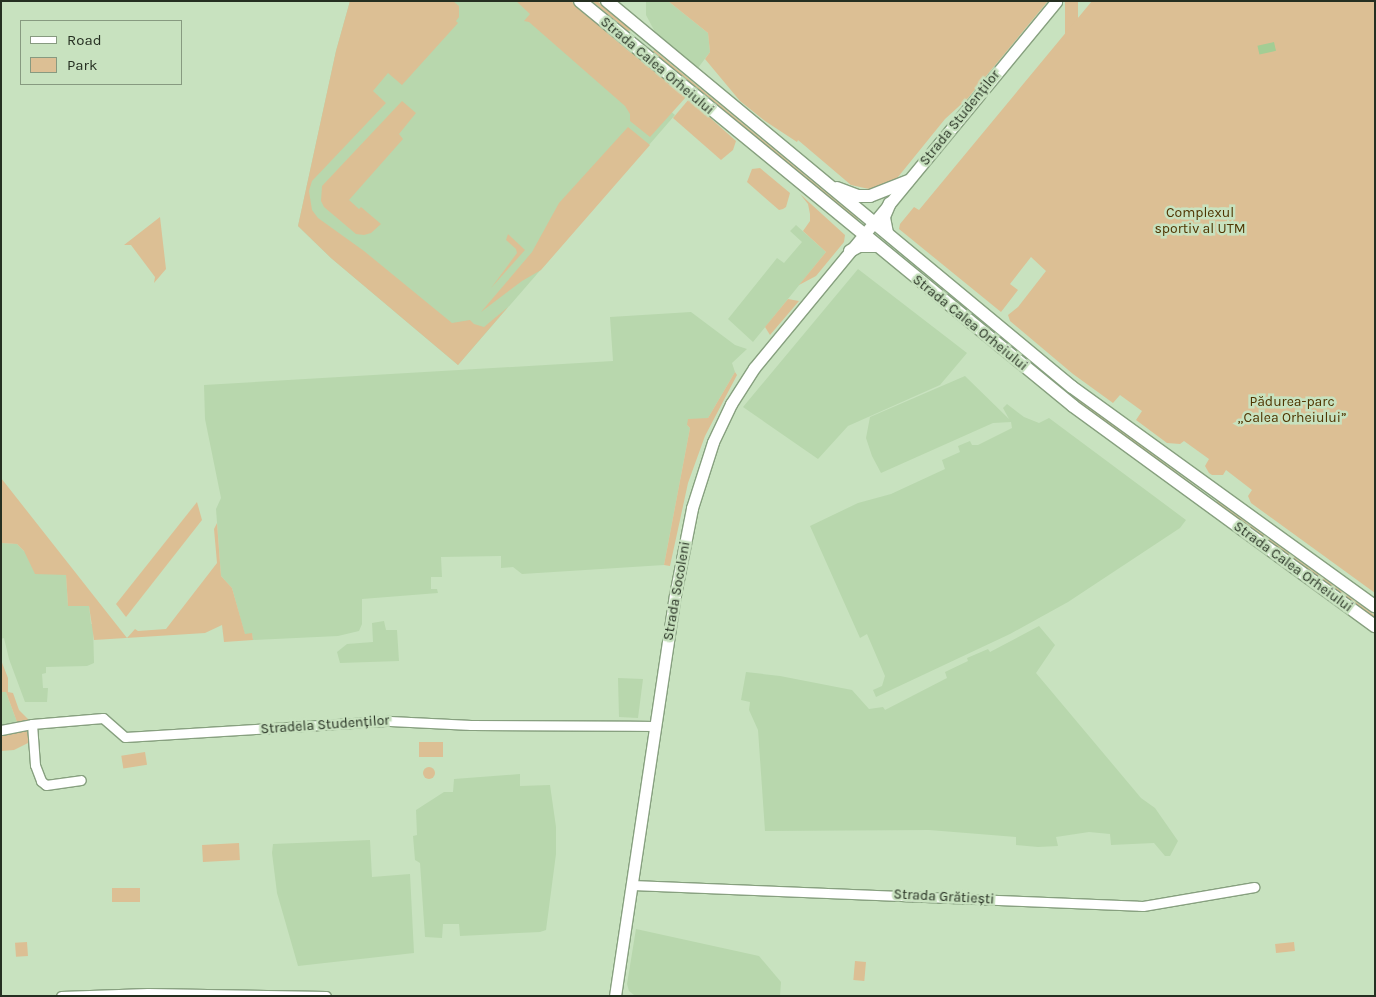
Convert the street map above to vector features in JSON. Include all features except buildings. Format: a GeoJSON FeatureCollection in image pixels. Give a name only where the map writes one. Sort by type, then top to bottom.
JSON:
{"type":"FeatureCollection","features":[{"type":"Feature","properties":{"kind":"highway","name":"Strada Calea Orheiului"},"geometry":{"type":"LineString","coordinates":[[580,1],[1073,406],[1207,506],[1375,626]]}},
{"type":"Feature","properties":{"kind":"highway","name":"Strada Calea Orheiului"},"geometry":{"type":"LineString","coordinates":[[607,1],[1072,388],[1375,606]]}},
{"type":"Feature","properties":{"kind":"highway"},"geometry":{"type":"LineString","coordinates":[[634,46],[645,32]]}},
{"type":"Feature","properties":{"kind":"highway"},"geometry":{"type":"LineString","coordinates":[[825,183],[854,195],[865,196],[908,181]]}},
{"type":"Feature","properties":{"kind":"highway"},"geometry":{"type":"LineString","coordinates":[[887,233],[884,217],[890,203]]}},
{"type":"Feature","properties":{"kind":"highway"},"geometry":{"type":"LineString","coordinates":[[850,250],[859,246],[876,246]]}},
{"type":"Feature","properties":{"kind":"highway"},"geometry":{"type":"LineString","coordinates":[[1207,506],[1217,492]]}},
{"type":"Feature","properties":{"kind":"main road","name":"Strada Studenților"},"geometry":{"type":"LineString","coordinates":[[863,235],[1056,1]]}},
{"type":"Feature","properties":{"kind":"main road","name":"Strada Socoleni"},"geometry":{"type":"LineString","coordinates":[[615,996],[687,531],[698,483],[713,442],[731,404],[754,368],[863,235]]}},
{"type":"Feature","properties":{"kind":"street","name":"Stradela Studenților"},"geometry":{"type":"LineString","coordinates":[[1,730],[32,724],[103,718],[125,737],[387,721],[471,725],[656,726]]}},
{"type":"Feature","properties":{"kind":"street"},"geometry":{"type":"LineString","coordinates":[[32,724],[35,765],[41,781],[46,785],[81,780]]}},
{"type":"Feature","properties":{"kind":"street","name":"Strada Grătiești"},"geometry":{"type":"LineString","coordinates":[[632,885],[1143,906],[1254,887]]}},
{"type":"Feature","properties":{"kind":"street"},"geometry":{"type":"LineString","coordinates":[[61,996],[326,996]]}},
{"type":"Feature","properties":{"kind":"shaded area"},"geometry":{"type":"Polygon","coordinates":[[[350,1],[542,1],[675,115],[458,365],[331,258],[298,226],[336,51],[350,1]]]}},
{"type":"Feature","properties":{"kind":"shaded area"},"geometry":{"type":"Polygon","coordinates":[[[646,1],[668,1],[708,33],[710,52],[698,68],[655,32],[646,15],[646,1]]]}},
{"type":"Feature","properties":{"kind":"shaded area"},"geometry":{"type":"Polygon","coordinates":[[[1274,42],[1276,51],[1259,55],[1257,46],[1274,42]]]}},
{"type":"Feature","properties":{"kind":"shaded area"},"geometry":{"type":"Polygon","coordinates":[[[796,225],[826,252],[753,342],[728,319],[777,258],[784,263],[802,242],[790,231],[796,225]]]}},
{"type":"Feature","properties":{"kind":"shaded area"},"geometry":{"type":"Polygon","coordinates":[[[858,269],[967,353],[940,385],[848,426],[818,459],[743,407],[858,269]]]}},
{"type":"Feature","properties":{"kind":"shaded area"},"geometry":{"type":"Polygon","coordinates":[[[691,312],[735,345],[747,349],[732,363],[735,372],[708,418],[687,425],[690,428],[664,565],[522,574],[513,567],[501,568],[501,556],[441,557],[442,577],[431,577],[431,589],[437,589],[438,593],[362,599],[362,624],[359,631],[338,636],[253,640],[252,634],[245,635],[232,588],[221,576],[216,509],[221,498],[205,419],[204,385],[613,361],[610,317],[691,312]]]}},
{"type":"Feature","properties":{"kind":"shaded area"},"geometry":{"type":"Polygon","coordinates":[[[965,376],[1009,419],[1003,408],[1007,404],[1024,417],[1039,423],[1049,418],[1186,520],[1180,528],[1068,602],[1010,634],[876,697],[873,690],[882,686],[885,676],[867,634],[860,638],[810,526],[858,503],[891,494],[945,469],[942,460],[960,452],[958,446],[970,441],[972,445],[978,445],[1012,428],[1011,422],[993,423],[881,473],[872,456],[866,438],[870,417],[965,376]]]}},
{"type":"Feature","properties":{"kind":"shaded area"},"geometry":{"type":"Polygon","coordinates":[[[1,543],[17,544],[24,551],[66,575],[68,606],[89,605],[91,624],[93,624],[94,663],[87,666],[46,667],[46,673],[42,674],[43,688],[48,688],[47,702],[25,702],[9,659],[4,638],[1,639],[1,543]]]}},
{"type":"Feature","properties":{"kind":"shaded area"},"geometry":{"type":"Polygon","coordinates":[[[384,621],[386,630],[397,630],[399,661],[340,663],[337,652],[347,644],[373,642],[372,623],[384,621]]]}},
{"type":"Feature","properties":{"kind":"shaded area"},"geometry":{"type":"Polygon","coordinates":[[[1039,626],[1055,645],[1036,673],[1141,798],[1155,808],[1178,841],[1170,856],[1165,856],[1154,843],[1111,845],[1110,834],[1089,832],[1056,837],[1058,846],[1038,847],[1016,845],[1016,837],[929,830],[765,831],[758,730],[749,710],[750,702],[741,700],[746,672],[780,676],[852,690],[869,709],[883,707],[885,710],[947,678],[945,672],[968,661],[967,658],[988,649],[990,652],[1039,626]]]}},
{"type":"Feature","properties":{"kind":"shaded area"},"geometry":{"type":"Polygon","coordinates":[[[618,678],[643,679],[638,718],[619,717],[618,678]]]}},
{"type":"Feature","properties":{"kind":"shaded area"},"geometry":{"type":"Polygon","coordinates":[[[1,692],[6,692],[17,722],[1,725],[1,692]]]}},
{"type":"Feature","properties":{"kind":"shaded area"},"geometry":{"type":"Polygon","coordinates":[[[520,774],[520,786],[550,785],[556,827],[556,854],[546,930],[540,932],[460,936],[459,924],[443,924],[442,938],[425,937],[420,863],[415,860],[413,836],[417,835],[416,810],[444,792],[453,792],[454,779],[520,774]]]}},
{"type":"Feature","properties":{"kind":"shaded area"},"geometry":{"type":"Polygon","coordinates":[[[370,840],[372,877],[410,874],[414,953],[298,966],[277,893],[272,853],[273,844],[370,840]]]}},
{"type":"Feature","properties":{"kind":"shaded area"},"geometry":{"type":"Polygon","coordinates":[[[636,929],[759,956],[781,982],[780,996],[634,995],[629,991],[627,984],[636,929]]]}},
{"type":"Feature","properties":{"kind":"green space"},"geometry":{"type":"Polygon","coordinates":[[[350,1],[453,1],[459,6],[459,17],[456,21],[458,23],[402,85],[388,73],[373,91],[386,103],[312,181],[309,191],[312,210],[318,218],[364,251],[452,323],[470,320],[474,324],[484,327],[508,307],[458,365],[331,258],[298,226],[336,51],[350,1]]]}},
{"type":"Feature","properties":{"kind":"green space"},"geometry":{"type":"Polygon","coordinates":[[[516,1],[571,1],[686,97],[650,137],[630,121],[630,114],[625,106],[529,22],[524,21],[530,14],[516,1]]]}},
{"type":"Feature","properties":{"kind":"green space"},"geometry":{"type":"Polygon","coordinates":[[[592,1],[597,1],[632,30],[627,31],[592,1]]]}},
{"type":"Feature","properties":{"kind":"green space"},"geometry":{"type":"Polygon","coordinates":[[[668,1],[1048,1],[968,98],[945,119],[898,177],[888,186],[871,192],[869,189],[851,185],[798,140],[797,142],[765,121],[740,101],[705,59],[710,52],[708,33],[668,1]]]}},
{"type":"Feature","properties":{"kind":"green space"},"geometry":{"type":"Polygon","coordinates":[[[1065,1],[1078,1],[1078,226],[1065,226],[1065,1]]]}},
{"type":"Feature","properties":{"kind":"green space"},"geometry":{"type":"Polygon","coordinates":[[[1092,1],[1375,1],[1375,593],[1251,503],[1248,496],[1252,490],[1226,470],[1223,475],[1212,475],[1209,473],[1205,466],[1209,459],[1184,441],[1180,444],[1167,443],[1136,420],[1142,411],[1120,395],[1113,403],[1073,374],[1010,321],[1008,315],[1018,307],[1046,271],[1031,257],[1010,284],[1018,290],[1001,312],[899,229],[900,224],[914,207],[919,210],[1092,1]]]}},
{"type":"Feature","properties":{"kind":"green space"},"geometry":{"type":"Polygon","coordinates":[[[654,50],[858,219],[858,221],[855,221],[653,52],[654,50]]]}},
{"type":"Feature","properties":{"kind":"green space"},"geometry":{"type":"Polygon","coordinates":[[[689,99],[736,141],[733,150],[721,160],[673,118],[689,99]]]}},
{"type":"Feature","properties":{"kind":"green space"},"geometry":{"type":"Polygon","coordinates":[[[402,101],[416,113],[399,134],[403,139],[349,200],[359,209],[361,207],[381,224],[371,233],[364,235],[356,234],[324,207],[321,201],[322,186],[402,101]]]}},
{"type":"Feature","properties":{"kind":"green space"},"geometry":{"type":"Polygon","coordinates":[[[628,127],[650,145],[541,270],[522,281],[481,312],[532,252],[559,203],[628,127]]]}},
{"type":"Feature","properties":{"kind":"green space"},"geometry":{"type":"Polygon","coordinates":[[[760,168],[790,193],[786,207],[783,209],[779,210],[747,182],[752,169],[760,168]]]}},
{"type":"Feature","properties":{"kind":"green space"},"geometry":{"type":"Polygon","coordinates":[[[800,194],[845,235],[844,242],[816,276],[799,285],[826,252],[803,231],[810,221],[810,214],[808,204],[800,194]]]}},
{"type":"Feature","properties":{"kind":"green space"},"geometry":{"type":"Polygon","coordinates":[[[160,217],[166,269],[154,283],[155,277],[131,245],[124,245],[160,217]]]}},
{"type":"Feature","properties":{"kind":"green space"},"geometry":{"type":"Polygon","coordinates":[[[508,234],[525,250],[491,288],[517,253],[516,249],[506,240],[508,234]]]}},
{"type":"Feature","properties":{"kind":"green space"},"geometry":{"type":"Polygon","coordinates":[[[788,299],[799,301],[770,335],[765,327],[788,299]]]}},
{"type":"Feature","properties":{"kind":"green space"},"geometry":{"type":"Polygon","coordinates":[[[998,336],[1043,373],[1202,491],[1202,493],[1098,419],[996,339],[998,336]]]}},
{"type":"Feature","properties":{"kind":"green space"},"geometry":{"type":"Polygon","coordinates":[[[735,372],[737,375],[705,436],[688,483],[670,566],[664,565],[690,428],[687,425],[688,419],[708,418],[735,372]]]}},
{"type":"Feature","properties":{"kind":"green space"},"geometry":{"type":"Polygon","coordinates":[[[1,478],[127,638],[94,640],[89,606],[68,606],[66,575],[35,574],[24,551],[17,544],[1,543],[1,478]]]}},
{"type":"Feature","properties":{"kind":"green space"},"geometry":{"type":"Polygon","coordinates":[[[1217,501],[1375,616],[1373,618],[1215,503],[1217,501]]]}},
{"type":"Feature","properties":{"kind":"green space"},"geometry":{"type":"Polygon","coordinates":[[[197,502],[202,520],[126,617],[116,604],[197,502]]]}},
{"type":"Feature","properties":{"kind":"green space"},"geometry":{"type":"Polygon","coordinates":[[[217,523],[221,576],[232,588],[245,634],[252,633],[253,640],[224,642],[222,625],[205,633],[127,638],[135,629],[138,631],[166,629],[217,563],[214,529],[217,523]]]}},
{"type":"Feature","properties":{"kind":"green space"},"geometry":{"type":"Polygon","coordinates":[[[1,660],[8,678],[8,692],[13,693],[19,710],[29,720],[17,722],[6,692],[1,692],[1,660]]]}},
{"type":"Feature","properties":{"kind":"green space"},"geometry":{"type":"Polygon","coordinates":[[[26,727],[32,741],[14,750],[1,751],[1,735],[26,727]]]}},
{"type":"Feature","properties":{"kind":"green space"},"geometry":{"type":"Polygon","coordinates":[[[419,742],[443,742],[443,757],[419,757],[419,742]]]}},
{"type":"Feature","properties":{"kind":"green space"},"geometry":{"type":"Polygon","coordinates":[[[145,752],[147,765],[123,769],[121,756],[145,752]]]}},
{"type":"Feature","properties":{"kind":"green space"},"geometry":{"type":"Polygon","coordinates":[[[427,767],[431,767],[435,773],[431,779],[427,779],[423,775],[423,771],[427,767]]]}},
{"type":"Feature","properties":{"kind":"green space"},"geometry":{"type":"Polygon","coordinates":[[[239,843],[240,860],[203,862],[202,845],[239,843]]]}},
{"type":"Feature","properties":{"kind":"green space"},"geometry":{"type":"Polygon","coordinates":[[[112,888],[140,888],[140,902],[112,902],[112,888]]]}},
{"type":"Feature","properties":{"kind":"green space"},"geometry":{"type":"Polygon","coordinates":[[[27,942],[28,956],[16,957],[15,943],[27,942]]]}},
{"type":"Feature","properties":{"kind":"green space"},"geometry":{"type":"Polygon","coordinates":[[[1294,942],[1295,951],[1276,953],[1275,944],[1294,942]]]}},
{"type":"Feature","properties":{"kind":"green space"},"geometry":{"type":"Polygon","coordinates":[[[855,961],[866,962],[864,981],[853,980],[855,961]]]}},
{"type":"Feature","properties":{"kind":"park label","name":"Complexul sportiv al UTM"},"geometry":{"type":"Point","coordinates":[1200,222]}},
{"type":"Feature","properties":{"kind":"park label","name":"Pădurea-parc „Calea Orheiului”"},"geometry":{"type":"Point","coordinates":[1292,410]}}]}
